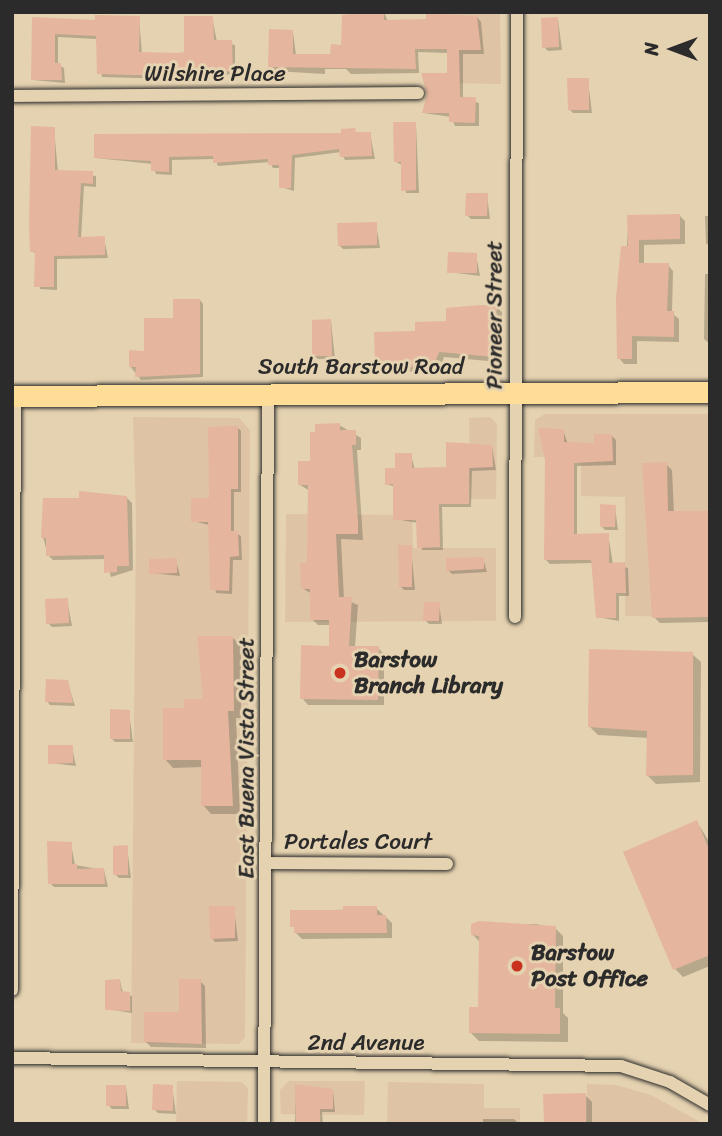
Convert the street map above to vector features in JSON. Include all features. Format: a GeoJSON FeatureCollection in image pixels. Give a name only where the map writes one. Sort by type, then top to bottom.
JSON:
{"type":"FeatureCollection","features":[{"type":"Feature","properties":{"kind":"main road","name":"South Barstow Road"},"geometry":{"type":"LineString","coordinates":[[14,396],[710,392]]}},
{"type":"Feature","properties":{"kind":"street","name":"Pioneer Street"},"geometry":{"type":"LineString","coordinates":[[515,617],[517,12]]}},
{"type":"Feature","properties":{"kind":"street","name":"Wilshire Place"},"geometry":{"type":"LineString","coordinates":[[12,96],[418,93]]}},
{"type":"Feature","properties":{"kind":"street","name":"East Buena Vista Street"},"geometry":{"type":"LineString","coordinates":[[264,1124],[268,863],[268,393]]}},
{"type":"Feature","properties":{"kind":"street"},"geometry":{"type":"LineString","coordinates":[[12,990],[14,396]]}},
{"type":"Feature","properties":{"kind":"street","name":"Portales Court"},"geometry":{"type":"LineString","coordinates":[[268,863],[447,864]]}},
{"type":"Feature","properties":{"kind":"street","name":"2nd Avenue"},"geometry":{"type":"LineString","coordinates":[[12,1058],[621,1066],[670,1082],[710,1105]]}},
{"type":"Feature","properties":{"kind":"shaded area"},"geometry":{"type":"Polygon","coordinates":[[[447,12],[500,12],[501,84],[447,83],[447,12]]]}},
{"type":"Feature","properties":{"kind":"shaded area"},"geometry":{"type":"Polygon","coordinates":[[[545,414],[710,414],[710,617],[625,616],[625,497],[581,496],[581,457],[534,457],[535,420],[545,414]]]}},
{"type":"Feature","properties":{"kind":"shaded area"},"geometry":{"type":"Polygon","coordinates":[[[133,417],[239,418],[250,430],[245,1037],[239,1044],[131,1043],[136,518],[133,417]]]}},
{"type":"Feature","properties":{"kind":"shaded area"},"geometry":{"type":"Polygon","coordinates":[[[490,417],[497,424],[496,499],[470,499],[469,418],[490,417]]]}},
{"type":"Feature","properties":{"kind":"shaded area"},"geometry":{"type":"Polygon","coordinates":[[[286,514],[412,515],[413,548],[496,548],[496,621],[285,622],[286,514]]]}},
{"type":"Feature","properties":{"kind":"shaded area"},"geometry":{"type":"Polygon","coordinates":[[[177,1081],[242,1082],[248,1089],[247,1124],[176,1124],[177,1081]]]}},
{"type":"Feature","properties":{"kind":"shaded area"},"geometry":{"type":"Polygon","coordinates":[[[289,1081],[365,1081],[364,1115],[281,1114],[280,1090],[289,1081]]]}},
{"type":"Feature","properties":{"kind":"shaded area"},"geometry":{"type":"Polygon","coordinates":[[[388,1082],[484,1084],[484,1108],[520,1108],[520,1124],[387,1124],[388,1082]]]}},
{"type":"Feature","properties":{"kind":"shaded area"},"geometry":{"type":"Polygon","coordinates":[[[587,1084],[616,1085],[651,1095],[704,1124],[587,1124],[587,1084]]]}},
{"type":"Feature","properties":{"kind":"building"},"geometry":{"type":"Polygon","coordinates":[[[384,12],[384,20],[426,19],[426,13],[477,16],[481,50],[459,50],[460,97],[476,97],[475,123],[449,122],[449,113],[422,113],[427,94],[421,73],[447,73],[447,49],[415,49],[416,69],[268,67],[269,29],[293,30],[293,54],[330,54],[331,44],[341,45],[342,15],[384,12]]]}},
{"type":"Feature","properties":{"kind":"building"},"geometry":{"type":"Polygon","coordinates":[[[95,15],[140,16],[139,52],[176,53],[184,52],[184,16],[213,16],[214,40],[232,40],[233,71],[169,76],[97,74],[96,36],[55,34],[55,63],[61,63],[62,80],[31,80],[32,17],[95,20],[95,15]]]}},
{"type":"Feature","properties":{"kind":"building"},"geometry":{"type":"Polygon","coordinates":[[[558,17],[559,47],[542,48],[541,18],[558,17]]]}},
{"type":"Feature","properties":{"kind":"building"},"geometry":{"type":"Polygon","coordinates":[[[567,78],[589,78],[589,110],[568,110],[567,78]]]}},
{"type":"Feature","properties":{"kind":"building"},"geometry":{"type":"Polygon","coordinates":[[[393,122],[416,122],[416,190],[401,191],[401,162],[394,162],[393,122]]]}},
{"type":"Feature","properties":{"kind":"building"},"geometry":{"type":"Polygon","coordinates":[[[31,126],[55,127],[55,170],[93,171],[93,184],[81,183],[78,237],[105,236],[105,255],[54,256],[54,287],[34,287],[35,252],[30,252],[29,224],[31,126]]]}},
{"type":"Feature","properties":{"kind":"building"},"geometry":{"type":"Polygon","coordinates":[[[355,128],[356,132],[371,132],[372,156],[340,157],[339,149],[292,155],[291,188],[279,188],[279,165],[268,165],[268,159],[213,163],[213,156],[169,157],[169,172],[151,171],[151,161],[94,158],[94,134],[341,133],[341,129],[355,128]]]}},
{"type":"Feature","properties":{"kind":"building"},"geometry":{"type":"Polygon","coordinates":[[[466,193],[488,193],[487,216],[465,216],[466,193]]]}},
{"type":"Feature","properties":{"kind":"building"},"geometry":{"type":"Polygon","coordinates":[[[680,214],[680,239],[639,240],[639,263],[669,263],[667,311],[674,311],[674,337],[632,336],[632,359],[617,359],[616,298],[621,246],[628,246],[627,215],[680,214]]]}},
{"type":"Feature","properties":{"kind":"building"},"geometry":{"type":"Polygon","coordinates":[[[377,222],[377,245],[338,246],[337,223],[377,222]]]}},
{"type":"Feature","properties":{"kind":"building"},"geometry":{"type":"Polygon","coordinates":[[[448,252],[477,253],[477,273],[447,273],[448,252]]]}},
{"type":"Feature","properties":{"kind":"building"},"geometry":{"type":"Polygon","coordinates":[[[173,299],[200,299],[200,374],[135,377],[136,367],[129,367],[129,350],[144,351],[144,318],[173,318],[173,299]]]}},
{"type":"Feature","properties":{"kind":"building"},"geometry":{"type":"Polygon","coordinates":[[[497,305],[494,357],[439,352],[433,368],[375,365],[374,332],[415,331],[415,322],[446,321],[446,308],[497,305]]]}},
{"type":"Feature","properties":{"kind":"building"},"geometry":{"type":"Polygon","coordinates":[[[331,319],[332,356],[312,356],[312,320],[331,319]]]}},
{"type":"Feature","properties":{"kind":"building"},"geometry":{"type":"Polygon","coordinates":[[[340,423],[340,430],[356,430],[356,445],[352,445],[358,534],[336,534],[339,597],[352,597],[349,646],[379,646],[378,700],[300,699],[301,645],[329,646],[329,620],[310,620],[310,589],[301,589],[300,563],[307,563],[308,485],[298,485],[298,461],[310,461],[310,432],[315,432],[315,424],[340,423]]]}},
{"type":"Feature","properties":{"kind":"building"},"geometry":{"type":"Polygon","coordinates":[[[238,426],[238,489],[231,489],[231,531],[238,531],[239,556],[230,557],[229,591],[210,590],[208,522],[191,522],[191,498],[209,498],[208,427],[238,426]]]}},
{"type":"Feature","properties":{"kind":"building"},"geometry":{"type":"Polygon","coordinates":[[[538,428],[564,429],[564,442],[594,443],[594,434],[612,434],[613,461],[574,463],[574,534],[609,533],[609,563],[625,562],[626,593],[616,593],[616,618],[596,618],[591,560],[544,560],[545,460],[538,428]]]}},
{"type":"Feature","properties":{"kind":"building"},"geometry":{"type":"Polygon","coordinates":[[[446,442],[492,445],[493,467],[469,468],[469,504],[439,504],[440,547],[417,548],[416,520],[393,520],[393,484],[385,485],[385,468],[395,468],[395,453],[412,453],[412,468],[446,467],[446,442]]]}},
{"type":"Feature","properties":{"kind":"building"},"geometry":{"type":"Polygon","coordinates":[[[667,462],[668,511],[708,511],[709,617],[652,618],[642,463],[667,462]]]}},
{"type":"Feature","properties":{"kind":"building"},"geometry":{"type":"Polygon","coordinates":[[[79,491],[127,496],[129,566],[117,566],[117,572],[104,573],[104,555],[46,556],[46,538],[41,538],[43,498],[79,498],[79,491]]]}},
{"type":"Feature","properties":{"kind":"building"},"geometry":{"type":"Polygon","coordinates":[[[600,504],[616,505],[615,527],[600,527],[600,504]]]}},
{"type":"Feature","properties":{"kind":"building"},"geometry":{"type":"Polygon","coordinates":[[[398,545],[412,545],[412,587],[399,587],[398,545]]]}},
{"type":"Feature","properties":{"kind":"building"},"geometry":{"type":"Polygon","coordinates":[[[484,557],[484,569],[446,571],[446,558],[484,557]]]}},
{"type":"Feature","properties":{"kind":"building"},"geometry":{"type":"Polygon","coordinates":[[[177,558],[177,573],[149,574],[149,559],[177,558]]]}},
{"type":"Feature","properties":{"kind":"building"},"geometry":{"type":"Polygon","coordinates":[[[68,598],[69,623],[46,624],[45,599],[68,598]]]}},
{"type":"Feature","properties":{"kind":"building"},"geometry":{"type":"Polygon","coordinates":[[[424,602],[440,602],[439,621],[423,621],[424,602]]]}},
{"type":"Feature","properties":{"kind":"building"},"geometry":{"type":"Polygon","coordinates":[[[197,636],[233,636],[234,711],[228,711],[233,806],[201,806],[201,760],[163,760],[163,708],[184,708],[184,699],[203,699],[197,636]]]}},
{"type":"Feature","properties":{"kind":"building"},"geometry":{"type":"Polygon","coordinates":[[[589,649],[693,652],[693,775],[646,776],[647,731],[588,727],[589,649]]]}},
{"type":"Feature","properties":{"kind":"building"},"geometry":{"type":"Polygon","coordinates":[[[46,679],[68,680],[73,703],[45,702],[46,679]]]}},
{"type":"Feature","properties":{"kind":"building"},"geometry":{"type":"Polygon","coordinates":[[[110,709],[130,710],[130,739],[110,739],[110,709]]]}},
{"type":"Feature","properties":{"kind":"building"},"geometry":{"type":"Polygon","coordinates":[[[48,745],[73,745],[73,763],[48,764],[48,745]]]}},
{"type":"Feature","properties":{"kind":"building"},"geometry":{"type":"Polygon","coordinates":[[[697,820],[710,852],[710,955],[673,970],[623,852],[697,820]]]}},
{"type":"Feature","properties":{"kind":"building"},"geometry":{"type":"Polygon","coordinates":[[[47,841],[72,842],[72,864],[77,864],[77,869],[104,868],[105,884],[48,884],[47,841]]]}},
{"type":"Feature","properties":{"kind":"building"},"geometry":{"type":"Polygon","coordinates":[[[128,845],[128,875],[113,875],[113,846],[128,845]]]}},
{"type":"Feature","properties":{"kind":"building"},"geometry":{"type":"Polygon","coordinates":[[[209,906],[235,906],[235,938],[210,939],[209,906]]]}},
{"type":"Feature","properties":{"kind":"building"},"geometry":{"type":"Polygon","coordinates":[[[343,906],[377,906],[377,915],[386,915],[387,933],[294,933],[294,927],[290,927],[290,910],[343,910],[343,906]]]}},
{"type":"Feature","properties":{"kind":"building","name":"Barstow Post Office"},"geometry":{"type":"Polygon","coordinates":[[[479,921],[556,926],[555,1008],[560,1008],[560,1034],[469,1033],[469,1007],[478,1007],[479,936],[471,935],[471,924],[479,921]]]}},
{"type":"Feature","properties":{"kind":"building"},"geometry":{"type":"Polygon","coordinates":[[[120,979],[121,991],[130,992],[130,1011],[105,1010],[105,980],[120,979]]]}},
{"type":"Feature","properties":{"kind":"building"},"geometry":{"type":"Polygon","coordinates":[[[179,979],[201,979],[202,1044],[144,1042],[144,1012],[179,1012],[179,979]]]}},
{"type":"Feature","properties":{"kind":"building"},"geometry":{"type":"Polygon","coordinates":[[[153,1084],[173,1085],[173,1111],[152,1110],[153,1084]]]}},
{"type":"Feature","properties":{"kind":"building"},"geometry":{"type":"Polygon","coordinates":[[[295,1084],[333,1089],[333,1109],[320,1109],[320,1124],[296,1124],[295,1084]]]}},
{"type":"Feature","properties":{"kind":"building"},"geometry":{"type":"Polygon","coordinates":[[[106,1085],[126,1085],[126,1106],[106,1106],[106,1085]]]}},
{"type":"Feature","properties":{"kind":"building"},"geometry":{"type":"Polygon","coordinates":[[[586,1093],[586,1124],[544,1124],[543,1094],[586,1093]]]}},
{"type":"Feature","properties":{"kind":"place","name":"Barstow Branch Library"},"geometry":{"type":"Point","coordinates":[340,673]}},
{"type":"Feature","properties":{"kind":"place","name":"Barstow Post Office"},"geometry":{"type":"Point","coordinates":[517,966]}}]}
